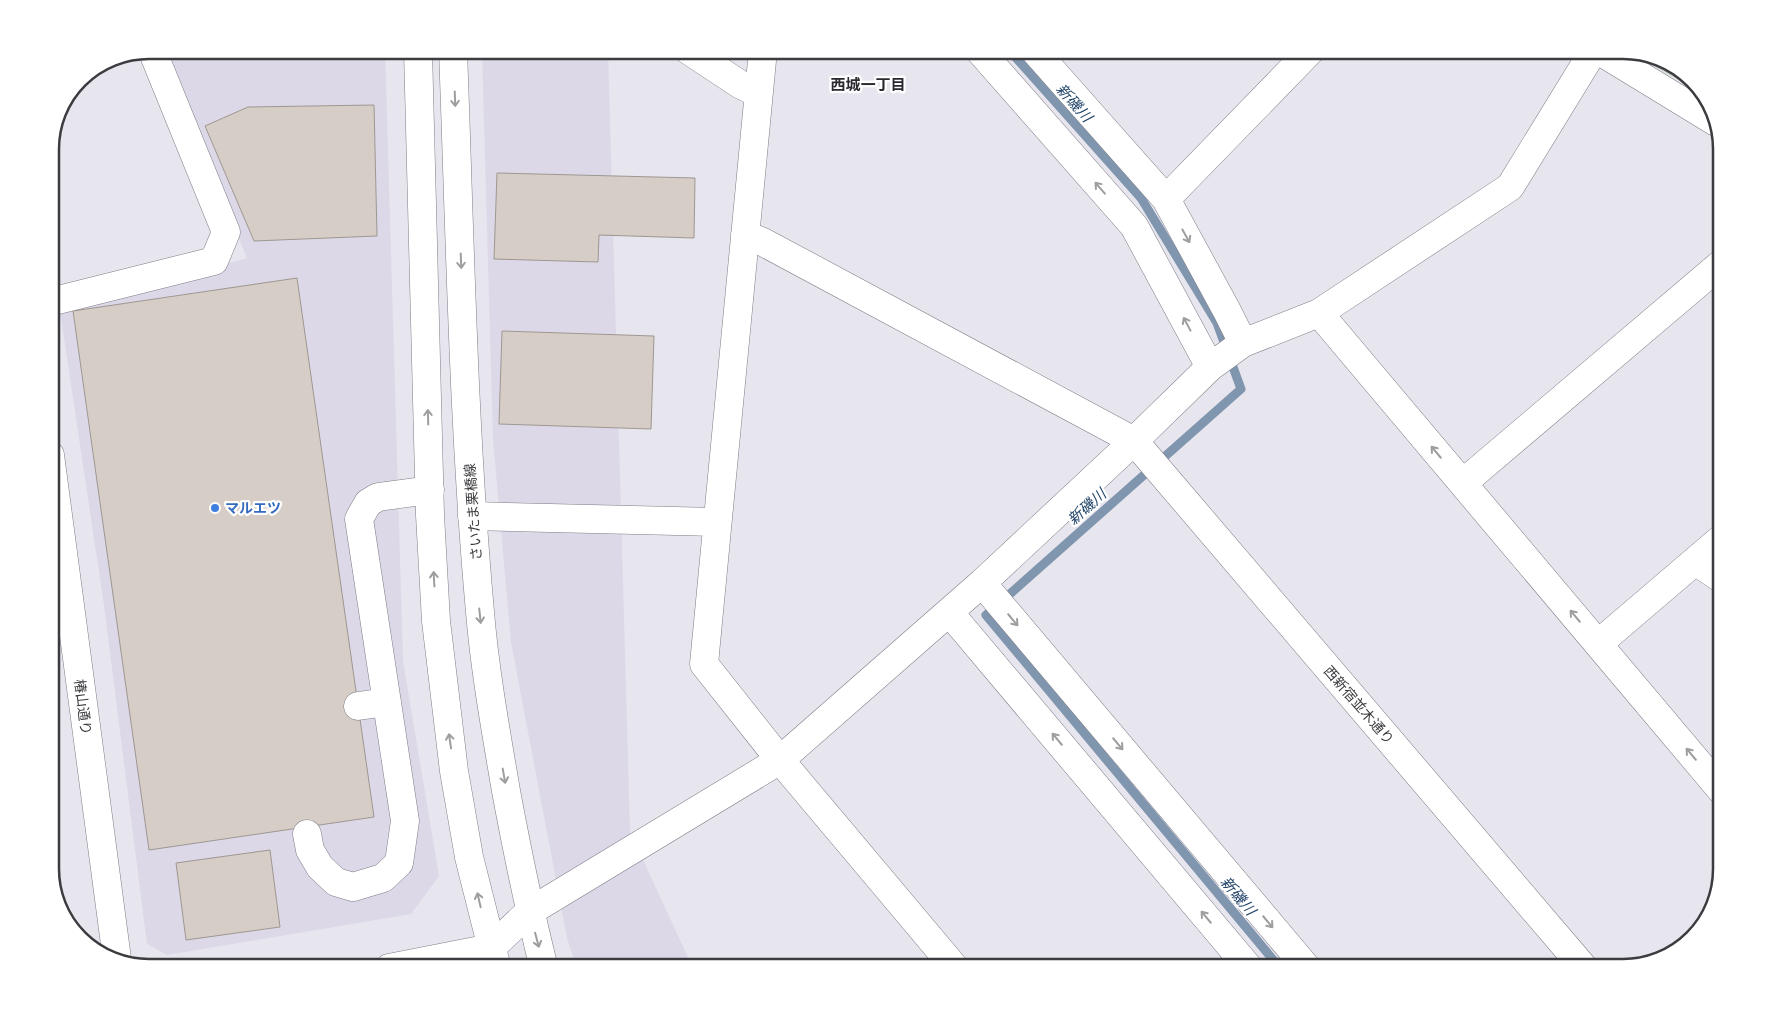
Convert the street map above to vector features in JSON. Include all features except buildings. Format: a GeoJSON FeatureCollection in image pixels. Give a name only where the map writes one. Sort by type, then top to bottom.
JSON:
{"type":"FeatureCollection","features":[{"type":"Feature","properties":{"kind":"street"},"geometry":{"type":"LineString","coordinates":[[59,300],[214,261],[226,232],[156,59]]}},
{"type":"Feature","properties":{"kind":"street"},"geometry":{"type":"LineString","coordinates":[[418,59],[430,490],[436,621],[443,692],[454,771],[469,857],[494,958]]}},
{"type":"Feature","properties":{"kind":"street","name":"さいたま栗橋線"},"geometry":{"type":"LineString","coordinates":[[453,59],[462,316],[472,516],[480,614],[500,756],[529,912],[542,959]]}},
{"type":"Feature","properties":{"kind":"street"},"geometry":{"type":"LineString","coordinates":[[702,59],[741,85],[758,93]]}},
{"type":"Feature","properties":{"kind":"street"},"geometry":{"type":"LineString","coordinates":[[762,59],[704,664],[780,760],[947,959]]}},
{"type":"Feature","properties":{"kind":"street"},"geometry":{"type":"LineString","coordinates":[[987,59],[1134,226],[1210,367]]}},
{"type":"Feature","properties":{"kind":"street"},"geometry":{"type":"LineString","coordinates":[[1042,59],[1166,199],[1243,344]]}},
{"type":"Feature","properties":{"kind":"street"},"geometry":{"type":"LineString","coordinates":[[1166,199],[1302,59]]}},
{"type":"Feature","properties":{"kind":"street"},"geometry":{"type":"LineString","coordinates":[[494,958],[529,912],[780,760],[1137,445],[1210,367],[1243,344],[1319,313],[1510,187],[1588,59]]}},
{"type":"Feature","properties":{"kind":"street"},"geometry":{"type":"LineString","coordinates":[[1613,59],[1707,116]]}},
{"type":"Feature","properties":{"kind":"street"},"geometry":{"type":"LineString","coordinates":[[745,235],[763,242],[1137,445]]}},
{"type":"Feature","properties":{"kind":"street"},"geometry":{"type":"LineString","coordinates":[[1463,483],[1713,271]]}},
{"type":"Feature","properties":{"kind":"street"},"geometry":{"type":"LineString","coordinates":[[1319,313],[1713,780]]}},
{"type":"Feature","properties":{"kind":"street","name":"西新宿並木通り"},"geometry":{"type":"LineString","coordinates":[[1137,445],[1576,959]]}},
{"type":"Feature","properties":{"kind":"street"},"geometry":{"type":"LineString","coordinates":[[307,834],[310,850],[320,867],[336,882],[353,887],[384,878],[399,862],[405,821],[359,518],[368,503],[378,497],[430,490]]}},
{"type":"Feature","properties":{"kind":"street"},"geometry":{"type":"LineString","coordinates":[[472,516],[717,522]]}},
{"type":"Feature","properties":{"kind":"street","name":"椿山通り"},"geometry":{"type":"LineString","coordinates":[[59,524],[115,952]]}},
{"type":"Feature","properties":{"kind":"street"},"geometry":{"type":"LineString","coordinates":[[1598,644],[1713,546]]}},
{"type":"Feature","properties":{"kind":"street"},"geometry":{"type":"LineString","coordinates":[[1695,561],[1713,573]]}},
{"type":"Feature","properties":{"kind":"street"},"geometry":{"type":"LineString","coordinates":[[982,582],[1298,959]]}},
{"type":"Feature","properties":{"kind":"street"},"geometry":{"type":"LineString","coordinates":[[949,612],[1241,959]]}},
{"type":"Feature","properties":{"kind":"street"},"geometry":{"type":"LineString","coordinates":[[358,706],[387,702]]}},
{"type":"Feature","properties":{"kind":"shaded area"},"geometry":{"type":"Polygon","coordinates":[[[167,59],[385,59],[403,661],[439,876],[411,914],[167,955],[147,944],[104,605],[60,311],[247,258],[167,59]]]}},
{"type":"Feature","properties":{"kind":"shaded area"},"geometry":{"type":"Polygon","coordinates":[[[482,59],[608,59],[630,832],[689,959],[574,959],[567,938],[511,642],[493,439],[482,59]]]}},
{"type":"Feature","properties":{"kind":"green space"},"geometry":{"type":"Polygon","coordinates":[[[1647,62],[1668,71],[1687,85],[1647,62]]]}},
{"type":"Feature","properties":{"kind":"waterway","name":"新磯川"},"geometry":{"type":"LineString","coordinates":[[1017,59],[1141,198],[1217,323],[1241,389],[986,615],[1273,959]]}},
{"type":"Feature","properties":{"kind":"place","name":"マルエツ"},"geometry":{"type":"Point","coordinates":[215,508]}},
{"type":"Feature","properties":{"kind":"district","name":"西城一丁目"},"geometry":{"type":"Point","coordinates":[868,85]}}]}
